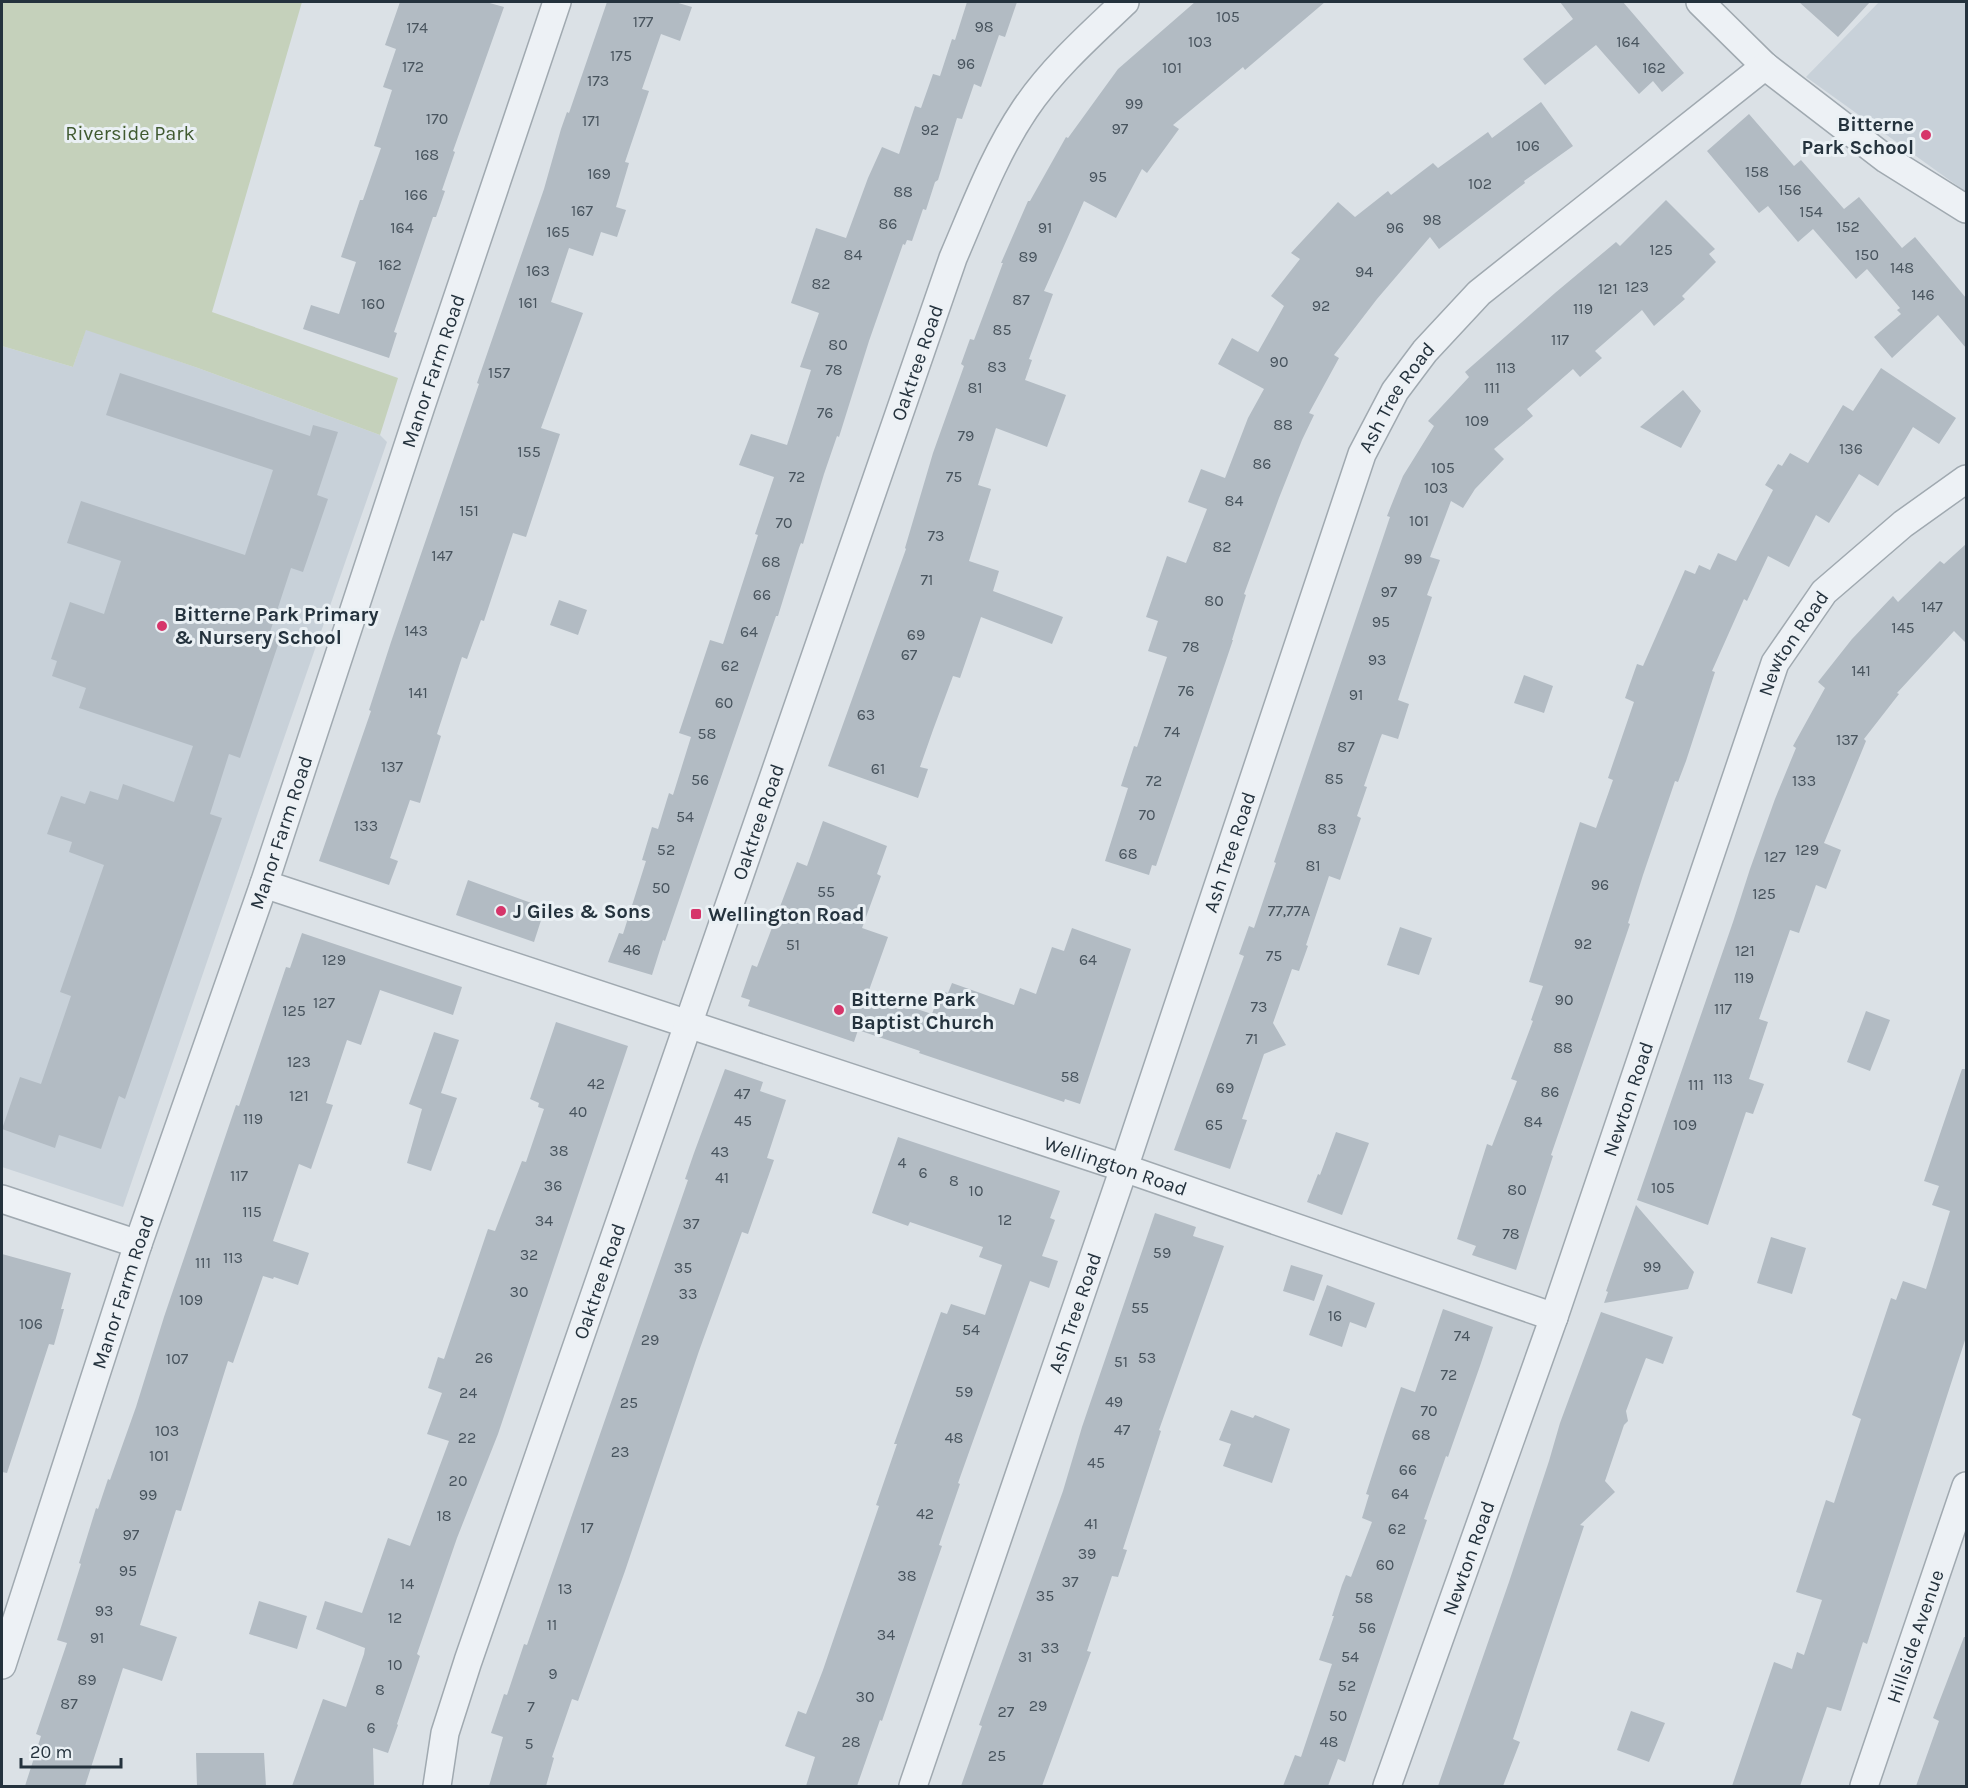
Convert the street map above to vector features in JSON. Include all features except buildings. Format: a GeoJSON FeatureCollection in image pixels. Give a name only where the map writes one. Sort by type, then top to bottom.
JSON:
{"type":"FeatureCollection","features":[{"type":"Feature","properties":{"kind":"street","name":"Manor Farm Road"},"geometry":{"type":"LineString","coordinates":[[2,1665],[138,1244],[264,884],[557,2]]}},
{"type":"Feature","properties":{"kind":"street","name":"Oaktree Road"},"geometry":{"type":"LineString","coordinates":[[437,1786],[445,1733],[468,1661],[954,258],[992,166],[1025,108],[1058,68],[1125,2]]}},
{"type":"Feature","properties":{"kind":"street"},"geometry":{"type":"LineString","coordinates":[[1700,2],[1765,66],[1886,159],[1966,209]]}},
{"type":"Feature","properties":{"kind":"street","name":"Ash Tree Road"},"geometry":{"type":"LineString","coordinates":[[913,1786],[1124,1168],[1362,454],[1395,391],[1425,351],[1479,293],[1765,66]]}},
{"type":"Feature","properties":{"kind":"street","name":"Newton Road"},"geometry":{"type":"LineString","coordinates":[[1387,1786],[1554,1317],[1775,663],[1824,592],[1903,524],[1966,479]]}},
{"type":"Feature","properties":{"kind":"street","name":"Wellington Road"},"geometry":{"type":"LineString","coordinates":[[264,884],[1124,1168],[1554,1317]]}},
{"type":"Feature","properties":{"kind":"street"},"geometry":{"type":"LineString","coordinates":[[2,1199],[138,1244]]}},
{"type":"Feature","properties":{"kind":"street","name":"Hillside Avenue"},"geometry":{"type":"LineString","coordinates":[[1864,1786],[1966,1486]]}},
{"type":"Feature","properties":{"kind":"shaded area","name":"Bitterne Park School"},"geometry":{"type":"Polygon","coordinates":[[[1879,2],[1966,2],[1966,192],[1806,77],[1879,2]]]}},
{"type":"Feature","properties":{"kind":"shaded area","name":"Bitterne Park Primary & Nursery School"},"geometry":{"type":"Polygon","coordinates":[[[86,329],[380,435],[387,442],[123,1207],[2,1167],[2,346],[73,367],[86,329]]]}},
{"type":"Feature","properties":{"kind":"green space","name":"Riverside Park"},"geometry":{"type":"Polygon","coordinates":[[[2,2],[302,2],[212,312],[398,378],[380,435],[198,368],[86,330],[73,367],[2,346],[2,2]]]}},
{"type":"Feature","properties":{"kind":"place","name":"Bitterne Park School"},"geometry":{"type":"Point","coordinates":[1926,135]}},
{"type":"Feature","properties":{"kind":"place","name":"Bitterne Park Primary & Nursery School"},"geometry":{"type":"Point","coordinates":[162,626]}},
{"type":"Feature","properties":{"kind":"place","name":"J Giles & Sons"},"geometry":{"type":"Point","coordinates":[501,911]}},
{"type":"Feature","properties":{"kind":"place","name":"Wellington Road"},"geometry":{"type":"Point","coordinates":[696,914]}},
{"type":"Feature","properties":{"kind":"place","name":"Bitterne Park Baptist Church"},"geometry":{"type":"Point","coordinates":[839,1010]}}]}
